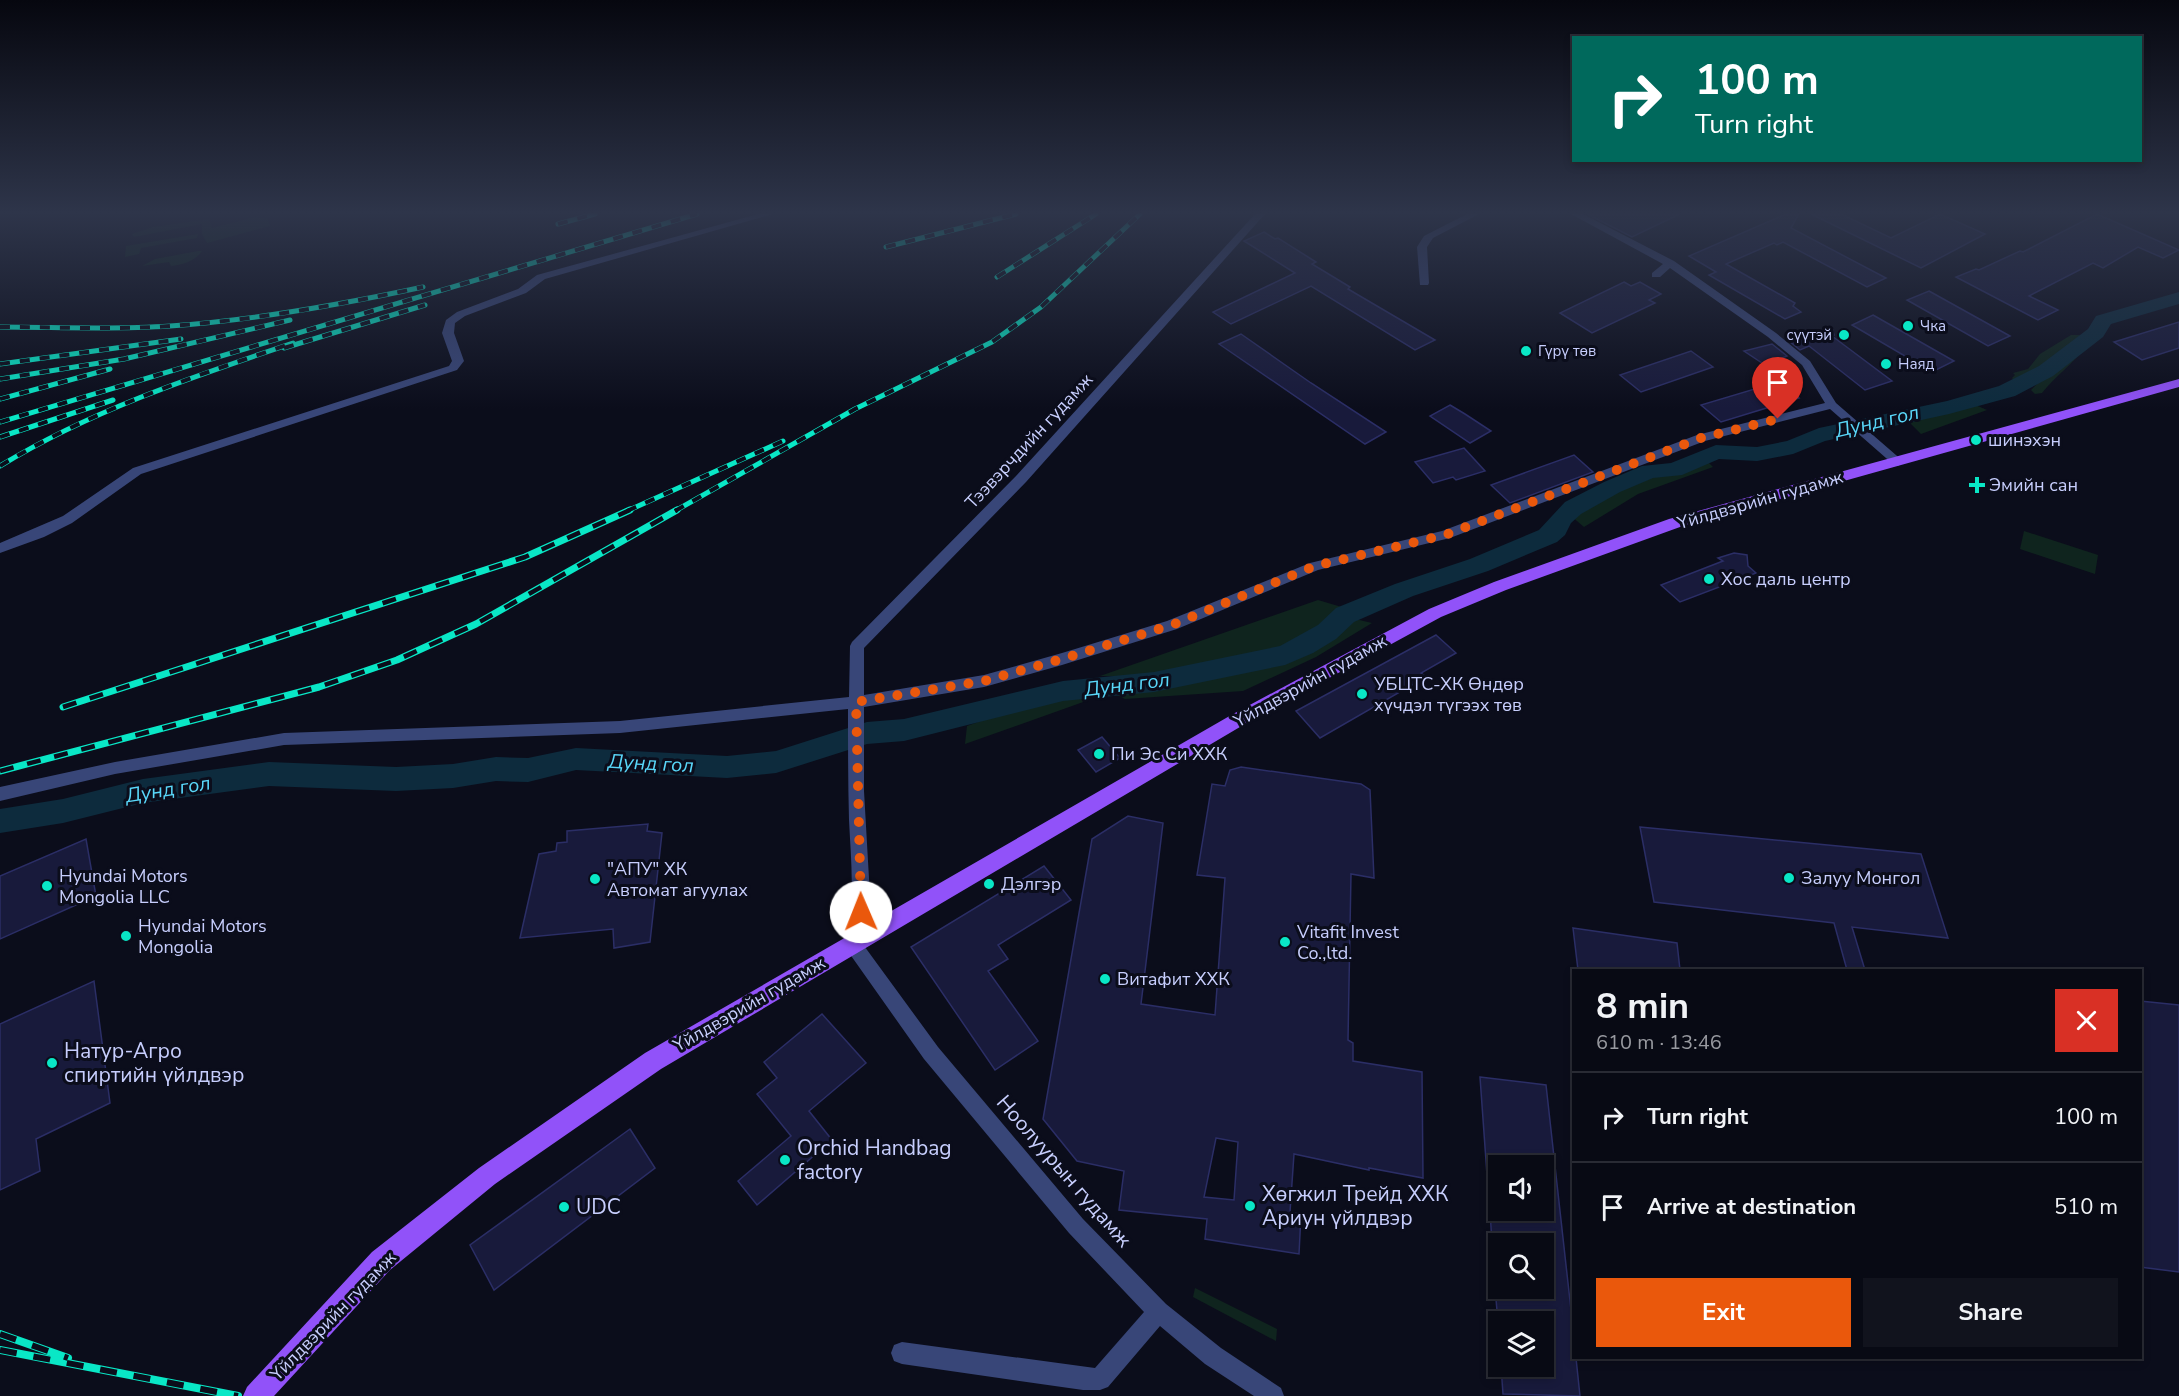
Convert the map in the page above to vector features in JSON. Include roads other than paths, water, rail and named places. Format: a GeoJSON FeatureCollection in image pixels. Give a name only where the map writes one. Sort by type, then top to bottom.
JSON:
{"type":"FeatureCollection","features":[{"type":"Feature","properties":{"kind":"main road","name":"Yйлдвэрийн гудамж"},"geometry":{"type":"LineString","coordinates":[[256,1396],[381,1261],[487,1176],[653,1060],[1239,719],[1435,613],[1500,586],[1675,524],[1892,457],[2179,382]]}},
{"type":"Feature","properties":{"kind":"street"},"geometry":{"type":"LineString","coordinates":[[0,548],[57,526],[79,513],[115,483],[137,471],[453,368],[458,361],[448,333],[450,322],[461,314],[522,291],[538,279]]}},
{"type":"Feature","properties":{"kind":"street","name":"Тээвэрчдийн гудамж"},"geometry":{"type":"LineString","coordinates":[[853,944],[861,912],[856,786],[857,646],[1021,479],[1201,279]]}},
{"type":"Feature","properties":{"kind":"street"},"geometry":{"type":"LineString","coordinates":[[1693,279],[1772,335],[1806,363],[1836,409],[1892,457]]}},
{"type":"Feature","properties":{"kind":"street"},"geometry":{"type":"LineString","coordinates":[[0,794],[115,768],[284,739],[611,728],[856,706],[984,681],[1172,625],[1315,566],[1445,535],[1701,438],[1836,409]]}},
{"type":"Feature","properties":{"kind":"street","name":"Ноолуурын гудамж"},"geometry":{"type":"LineString","coordinates":[[853,944],[931,1053],[1076,1226],[1138,1293],[1213,1356],[1274,1396]]}},
{"type":"Feature","properties":{"kind":"street"},"geometry":{"type":"LineString","coordinates":[[902,1353],[1083,1379],[1100,1379],[1160,1311]]}},
{"type":"Feature","properties":{"kind":"waterway","name":"Дунд гол"},"geometry":{"type":"LineString","coordinates":[[0,821],[63,811],[143,791],[269,774],[396,779],[453,776],[496,769],[528,770],[576,759],[727,767],[776,762],[867,733],[904,730],[1063,691],[1154,682],[1285,655],[1327,632],[1345,615],[1404,590],[1479,565],[1548,536],[1557,529],[1561,519],[1573,508],[1612,487],[1650,471],[1674,470],[1716,452],[1757,454],[1793,447],[1819,435],[1949,407],[2007,391],[2046,371],[2096,333],[2103,320],[2179,298]]}},
{"type":"Feature","properties":{"kind":"railway"},"geometry":{"type":"LineString","coordinates":[[0,422],[479,279]]}},
{"type":"Feature","properties":{"kind":"railway"},"geometry":{"type":"LineString","coordinates":[[675,511],[855,409],[992,342],[1041,307],[1071,279]]}},
{"type":"Feature","properties":{"kind":"railway"},"geometry":{"type":"LineString","coordinates":[[0,327],[127,328],[234,320],[297,311],[423,287]]}},
{"type":"Feature","properties":{"kind":"railway"},"geometry":{"type":"LineString","coordinates":[[284,348],[425,305]]}},
{"type":"Feature","properties":{"kind":"railway"},"geometry":{"type":"LineString","coordinates":[[0,379],[124,359],[290,320]]}},
{"type":"Feature","properties":{"kind":"railway"},"geometry":{"type":"LineString","coordinates":[[0,364],[181,339]]}},
{"type":"Feature","properties":{"kind":"railway"},"geometry":{"type":"LineString","coordinates":[[0,466],[107,411],[180,382],[293,343]]}},
{"type":"Feature","properties":{"kind":"railway"},"geometry":{"type":"LineString","coordinates":[[0,399],[110,369]]}},
{"type":"Feature","properties":{"kind":"railway"},"geometry":{"type":"LineString","coordinates":[[0,437],[113,400]]}},
{"type":"Feature","properties":{"kind":"railway"},"geometry":{"type":"LineString","coordinates":[[627,511],[783,441]]}},
{"type":"Feature","properties":{"kind":"railway"},"geometry":{"type":"LineString","coordinates":[[63,707],[525,557],[630,510]]}},
{"type":"Feature","properties":{"kind":"railway"},"geometry":{"type":"LineString","coordinates":[[0,771],[319,687],[397,660],[476,624],[677,510]]}},
{"type":"Feature","properties":{"kind":"railway"},"geometry":{"type":"LineString","coordinates":[[0,1334],[68,1358]]}},
{"type":"Feature","properties":{"kind":"railway"},"geometry":{"type":"LineString","coordinates":[[0,1350],[238,1396]]}},
{"type":"Feature","properties":{"kind":"place","name":"Чка"},"geometry":{"type":"Point","coordinates":[1908,326]}},
{"type":"Feature","properties":{"kind":"place","name":"сүүтэй"},"geometry":{"type":"Point","coordinates":[1844,335]}},
{"type":"Feature","properties":{"kind":"place","name":"Гүрү төв"},"geometry":{"type":"Point","coordinates":[1526,351]}},
{"type":"Feature","properties":{"kind":"place","name":"Наяд"},"geometry":{"type":"Point","coordinates":[1886,364]}},
{"type":"Feature","properties":{"kind":"place","name":"шинэхэн"},"geometry":{"type":"Point","coordinates":[1976,440]}},
{"type":"Feature","properties":{"kind":"place","name":"Эмийн сан"},"geometry":{"type":"Point","coordinates":[1977,485]}},
{"type":"Feature","properties":{"kind":"place","name":"Хос даль центр"},"geometry":{"type":"Point","coordinates":[1709,579]}},
{"type":"Feature","properties":{"kind":"place","name":"УБЦТС-ХК Өндөр хүчдэл түгээх төв"},"geometry":{"type":"Point","coordinates":[1362,694]}},
{"type":"Feature","properties":{"kind":"place","name":"Пи Эс Си ХХК"},"geometry":{"type":"Point","coordinates":[1099,754]}},
{"type":"Feature","properties":{"kind":"place","name":"Залуу Монгол"},"geometry":{"type":"Point","coordinates":[1789,878]}},
{"type":"Feature","properties":{"kind":"place","name":"\"АПУ\" ХК Автомат агуулах"},"geometry":{"type":"Point","coordinates":[595,879]}},
{"type":"Feature","properties":{"kind":"place","name":"Дэлгэр"},"geometry":{"type":"Point","coordinates":[989,884]}},
{"type":"Feature","properties":{"kind":"place","name":"Hyundai Motors Mongolia LLC"},"geometry":{"type":"Point","coordinates":[47,886]}},
{"type":"Feature","properties":{"kind":"place","name":"Hyundai Motors Mongolia"},"geometry":{"type":"Point","coordinates":[126,936]}},
{"type":"Feature","properties":{"kind":"place","name":"Vitafit Invest Co.,ltd."},"geometry":{"type":"Point","coordinates":[1285,942]}},
{"type":"Feature","properties":{"kind":"place","name":"Витафит ХХК"},"geometry":{"type":"Point","coordinates":[1105,979]}},
{"type":"Feature","properties":{"kind":"place","name":"Натур-Агро спиртийн үйлдвэр"},"geometry":{"type":"Point","coordinates":[52,1063]}},
{"type":"Feature","properties":{"kind":"place","name":"Orchid Handbag factory"},"geometry":{"type":"Point","coordinates":[785,1160]}},
{"type":"Feature","properties":{"kind":"place","name":"Хөгжил Трейд ХХК Ариун үйлдвэр"},"geometry":{"type":"Point","coordinates":[1250,1206]}},
{"type":"Feature","properties":{"kind":"place","name":"UDC"},"geometry":{"type":"Point","coordinates":[564,1207]}}]}
